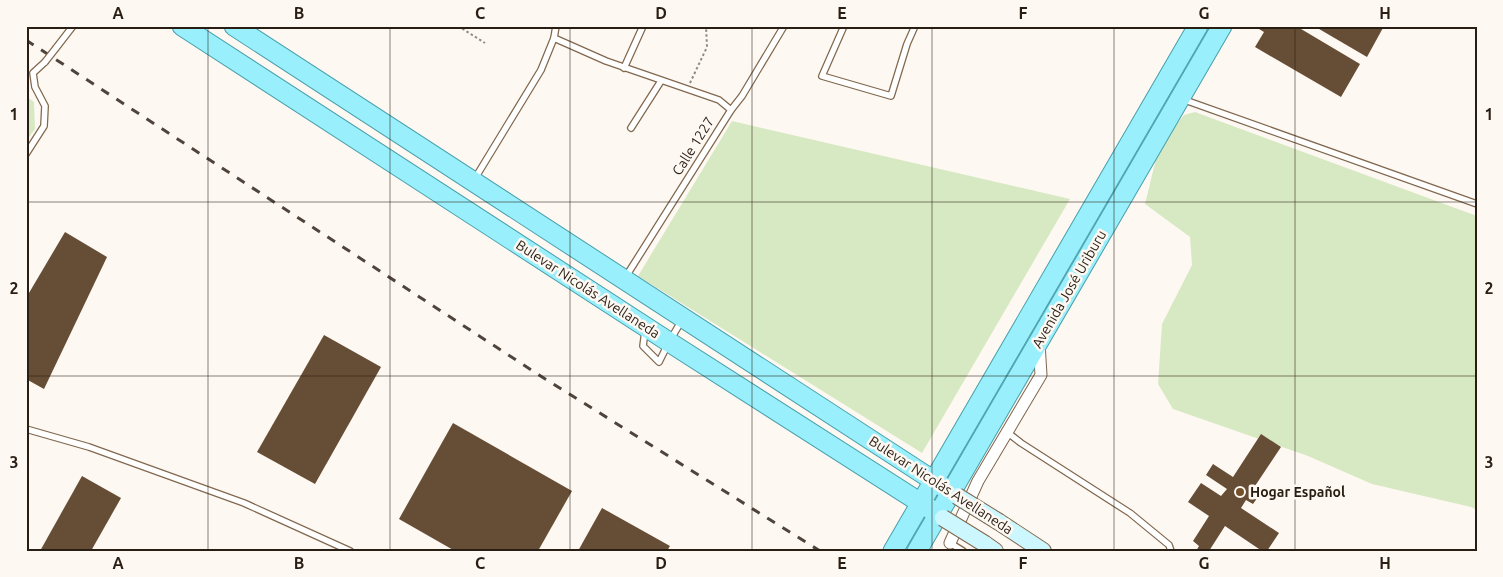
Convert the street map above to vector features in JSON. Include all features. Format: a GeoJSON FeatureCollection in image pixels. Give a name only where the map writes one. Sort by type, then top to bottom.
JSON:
{"type":"FeatureCollection","features":[{"type":"Feature","properties":{"kind":"main road","name":"Bulevar Nicolás Avellaneda"},"geometry":{"type":"LineString","coordinates":[[182,26],[668,342],[990,547]]}},
{"type":"Feature","properties":{"kind":"main road","name":"Bulevar Nicolás Avellaneda"},"geometry":{"type":"LineString","coordinates":[[234,26],[1043,551]]}},
{"type":"Feature","properties":{"kind":"main road","name":"Avenida José Uriburu"},"geometry":{"type":"LineString","coordinates":[[893,551],[1198,26]]}},
{"type":"Feature","properties":{"kind":"main road","name":"Avenida José Uriburu"},"geometry":{"type":"LineString","coordinates":[[917,551],[954,494],[1039,341],[1222,26]]}},
{"type":"Feature","properties":{"kind":"street"},"geometry":{"type":"LineString","coordinates":[[950,543],[978,482],[1041,374],[1039,341]]}},
{"type":"Feature","properties":{"kind":"lane"},"geometry":{"type":"LineString","coordinates":[[26,154],[44,126],[44,106],[36,87],[33,73],[45,62],[74,26]]}},
{"type":"Feature","properties":{"kind":"lane"},"geometry":{"type":"LineString","coordinates":[[473,182],[541,70],[554,38],[556,26]]}},
{"type":"Feature","properties":{"kind":"lane"},"geometry":{"type":"LineString","coordinates":[[624,68],[643,26]]}},
{"type":"Feature","properties":{"kind":"lane","name":"Calle 1227"},"geometry":{"type":"LineString","coordinates":[[624,280],[730,110],[742,96],[784,26]]}},
{"type":"Feature","properties":{"kind":"lane"},"geometry":{"type":"LineString","coordinates":[[844,26],[822,76],[891,96],[907,44],[915,26]]}},
{"type":"Feature","properties":{"kind":"lane"},"geometry":{"type":"LineString","coordinates":[[554,38],[624,68],[719,100],[730,110]]}},
{"type":"Feature","properties":{"kind":"lane"},"geometry":{"type":"LineString","coordinates":[[632,128],[661,81]]}},
{"type":"Feature","properties":{"kind":"lane"},"geometry":{"type":"LineString","coordinates":[[1180,99],[1477,204]]}},
{"type":"Feature","properties":{"kind":"lane"},"geometry":{"type":"LineString","coordinates":[[668,342],[683,318]]}},
{"type":"Feature","properties":{"kind":"lane"},"geometry":{"type":"LineString","coordinates":[[26,429],[89,447],[235,500],[350,551]]}},
{"type":"Feature","properties":{"kind":"lane"},"geometry":{"type":"LineString","coordinates":[[1007,432],[1130,513],[1169,545],[1170,551]]}},
{"type":"Feature","properties":{"kind":"lane"},"geometry":{"type":"LineString","coordinates":[[950,543],[963,551]]}},
{"type":"Feature","properties":{"kind":"path"},"geometry":{"type":"LineString","coordinates":[[458,26],[485,42]]}},
{"type":"Feature","properties":{"kind":"path"},"geometry":{"type":"LineString","coordinates":[[687,89],[708,47],[706,26]]}},
{"type":"Feature","properties":{"kind":"green space"},"geometry":{"type":"Polygon","coordinates":[[[26,96],[34,102],[35,129],[26,141],[26,96]]]}},
{"type":"Feature","properties":{"kind":"green space"},"geometry":{"type":"Polygon","coordinates":[[[1195,112],[1477,216],[1477,510],[1372,484],[1308,456],[1173,409],[1158,384],[1162,324],[1192,265],[1190,237],[1145,204],[1156,159],[1165,138],[1184,115],[1195,112]]]}},
{"type":"Feature","properties":{"kind":"green space"},"geometry":{"type":"Polygon","coordinates":[[[732,121],[1070,199],[922,453],[638,276],[732,121]]]}},
{"type":"Feature","properties":{"kind":"building"},"geometry":{"type":"Polygon","coordinates":[[[1254,26],[1296,26],[1360,64],[1341,97],[1255,47],[1264,32],[1254,26]]]}},
{"type":"Feature","properties":{"kind":"building"},"geometry":{"type":"Polygon","coordinates":[[[1314,26],[1384,26],[1367,57],[1314,26]]]}},
{"type":"Feature","properties":{"kind":"building"},"geometry":{"type":"Polygon","coordinates":[[[65,232],[107,257],[44,389],[26,379],[26,298],[65,232]]]}},
{"type":"Feature","properties":{"kind":"building"},"geometry":{"type":"Polygon","coordinates":[[[324,335],[381,367],[315,484],[257,452],[324,335]]]}},
{"type":"Feature","properties":{"kind":"building"},"geometry":{"type":"Polygon","coordinates":[[[453,423],[572,491],[538,551],[455,551],[399,519],[453,423]]]}},
{"type":"Feature","properties":{"kind":"building","name":"Hogar Español"},"geometry":{"type":"Polygon","coordinates":[[[1261,434],[1281,447],[1253,489],[1260,494],[1253,504],[1246,500],[1241,508],[1279,533],[1267,551],[1262,551],[1225,526],[1209,551],[1196,551],[1199,546],[1193,541],[1209,516],[1188,502],[1201,483],[1221,496],[1227,489],[1206,475],[1213,464],[1233,477],[1261,434]]]}},
{"type":"Feature","properties":{"kind":"building"},"geometry":{"type":"Polygon","coordinates":[[[82,476],[121,498],[91,551],[40,551],[82,476]]]}},
{"type":"Feature","properties":{"kind":"building"},"geometry":{"type":"Polygon","coordinates":[[[602,508],[670,546],[667,551],[578,551],[602,508]]]}},
{"type":"Feature","properties":{"kind":"railway"},"geometry":{"type":"LineString","coordinates":[[26,40],[539,375],[820,551]]}},
{"type":"Feature","properties":{"kind":"place","name":"Hogar Español"},"geometry":{"type":"Point","coordinates":[1240,492]}}]}
